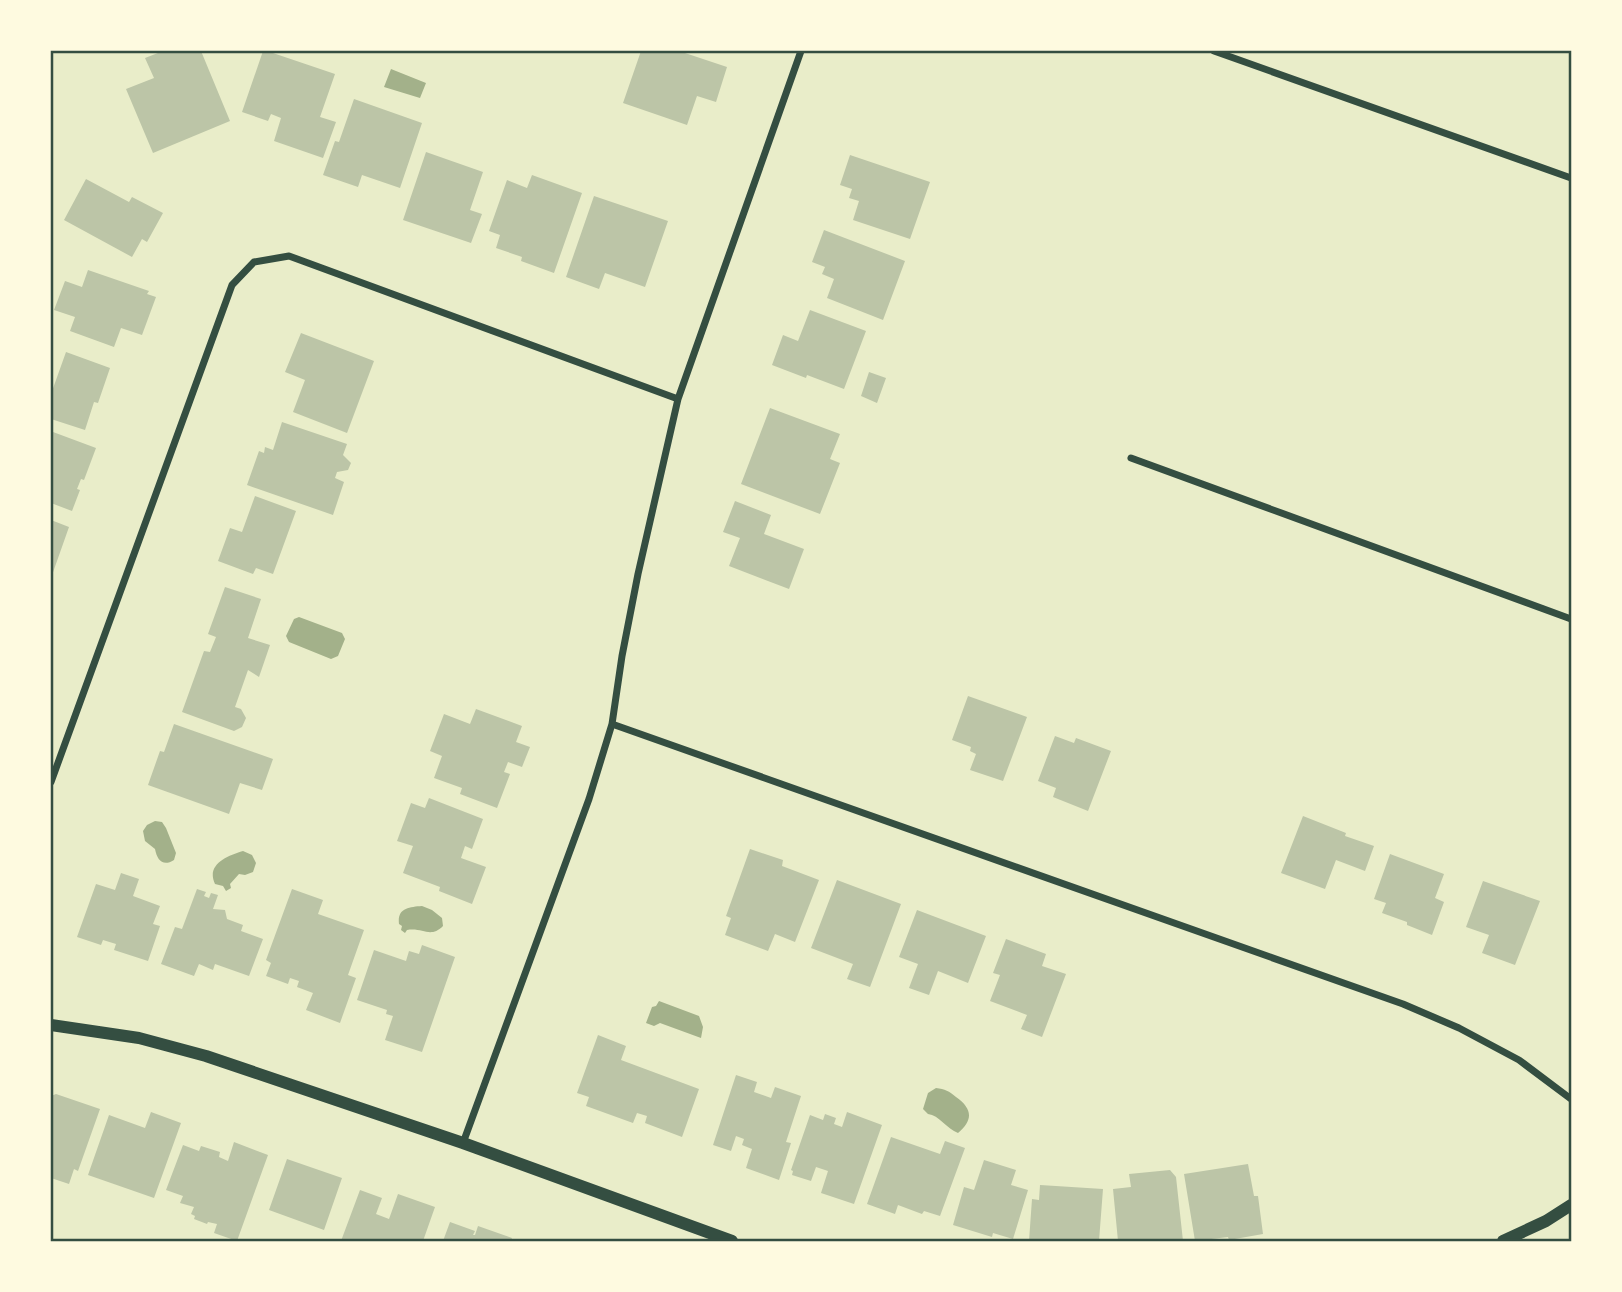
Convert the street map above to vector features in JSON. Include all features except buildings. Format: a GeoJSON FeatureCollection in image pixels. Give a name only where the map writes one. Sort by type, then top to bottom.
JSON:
{"type":"FeatureCollection","features":[{"type":"Feature","properties":{"kind":"street"},"geometry":{"type":"LineString","coordinates":[[463,1143],[589,799],[612,724],[636,588],[678,399],[801,51]]}},
{"type":"Feature","properties":{"kind":"street"},"geometry":{"type":"LineString","coordinates":[[1214,51],[1571,178]]}},
{"type":"Feature","properties":{"kind":"street"},"geometry":{"type":"LineString","coordinates":[[51,782],[232,285],[254,262],[289,256],[678,399]]}},
{"type":"Feature","properties":{"kind":"street"},"geometry":{"type":"LineString","coordinates":[[1131,458],[1571,619]]}},
{"type":"Feature","properties":{"kind":"street"},"geometry":{"type":"LineString","coordinates":[[612,724],[1403,1004],[1459,1028],[1519,1060],[1571,1099]]}},
{"type":"Feature","properties":{"kind":"street"},"geometry":{"type":"LineString","coordinates":[[51,1025],[139,1038],[198,1054],[463,1143],[732,1241]]}},
{"type":"Feature","properties":{"kind":"street"},"geometry":{"type":"LineString","coordinates":[[1503,1241],[1546,1221],[1571,1205]]}},
{"type":"Feature","properties":{"kind":"shaded area"},"geometry":{"type":"Polygon","coordinates":[[[391,69],[426,83],[420,98],[384,87],[391,69]]]}},
{"type":"Feature","properties":{"kind":"shaded area"},"geometry":{"type":"Polygon","coordinates":[[[299,617],[342,633],[345,639],[338,656],[331,659],[289,642],[286,636],[294,619],[299,617]]]}},
{"type":"Feature","properties":{"kind":"shaded area"},"geometry":{"type":"Polygon","coordinates":[[[155,821],[162,822],[166,828],[176,853],[174,860],[167,863],[161,861],[155,849],[145,841],[143,831],[155,821]]]}},
{"type":"Feature","properties":{"kind":"shaded area"},"geometry":{"type":"Polygon","coordinates":[[[243,851],[252,855],[256,863],[253,872],[239,874],[230,884],[231,888],[226,891],[223,886],[215,884],[215,867],[224,859],[243,851]]]}},
{"type":"Feature","properties":{"kind":"shaded area"},"geometry":{"type":"Polygon","coordinates":[[[422,906],[442,918],[443,926],[434,932],[407,930],[405,933],[399,924],[400,915],[408,908],[422,906]]]}},
{"type":"Feature","properties":{"kind":"shaded area"},"geometry":{"type":"Polygon","coordinates":[[[659,1001],[699,1016],[703,1027],[701,1038],[660,1023],[654,1026],[646,1023],[652,1007],[659,1001]]]}},
{"type":"Feature","properties":{"kind":"shaded area"},"geometry":{"type":"Polygon","coordinates":[[[936,1088],[951,1093],[962,1101],[968,1110],[966,1124],[958,1133],[923,1109],[928,1093],[936,1088]]]}}]}
